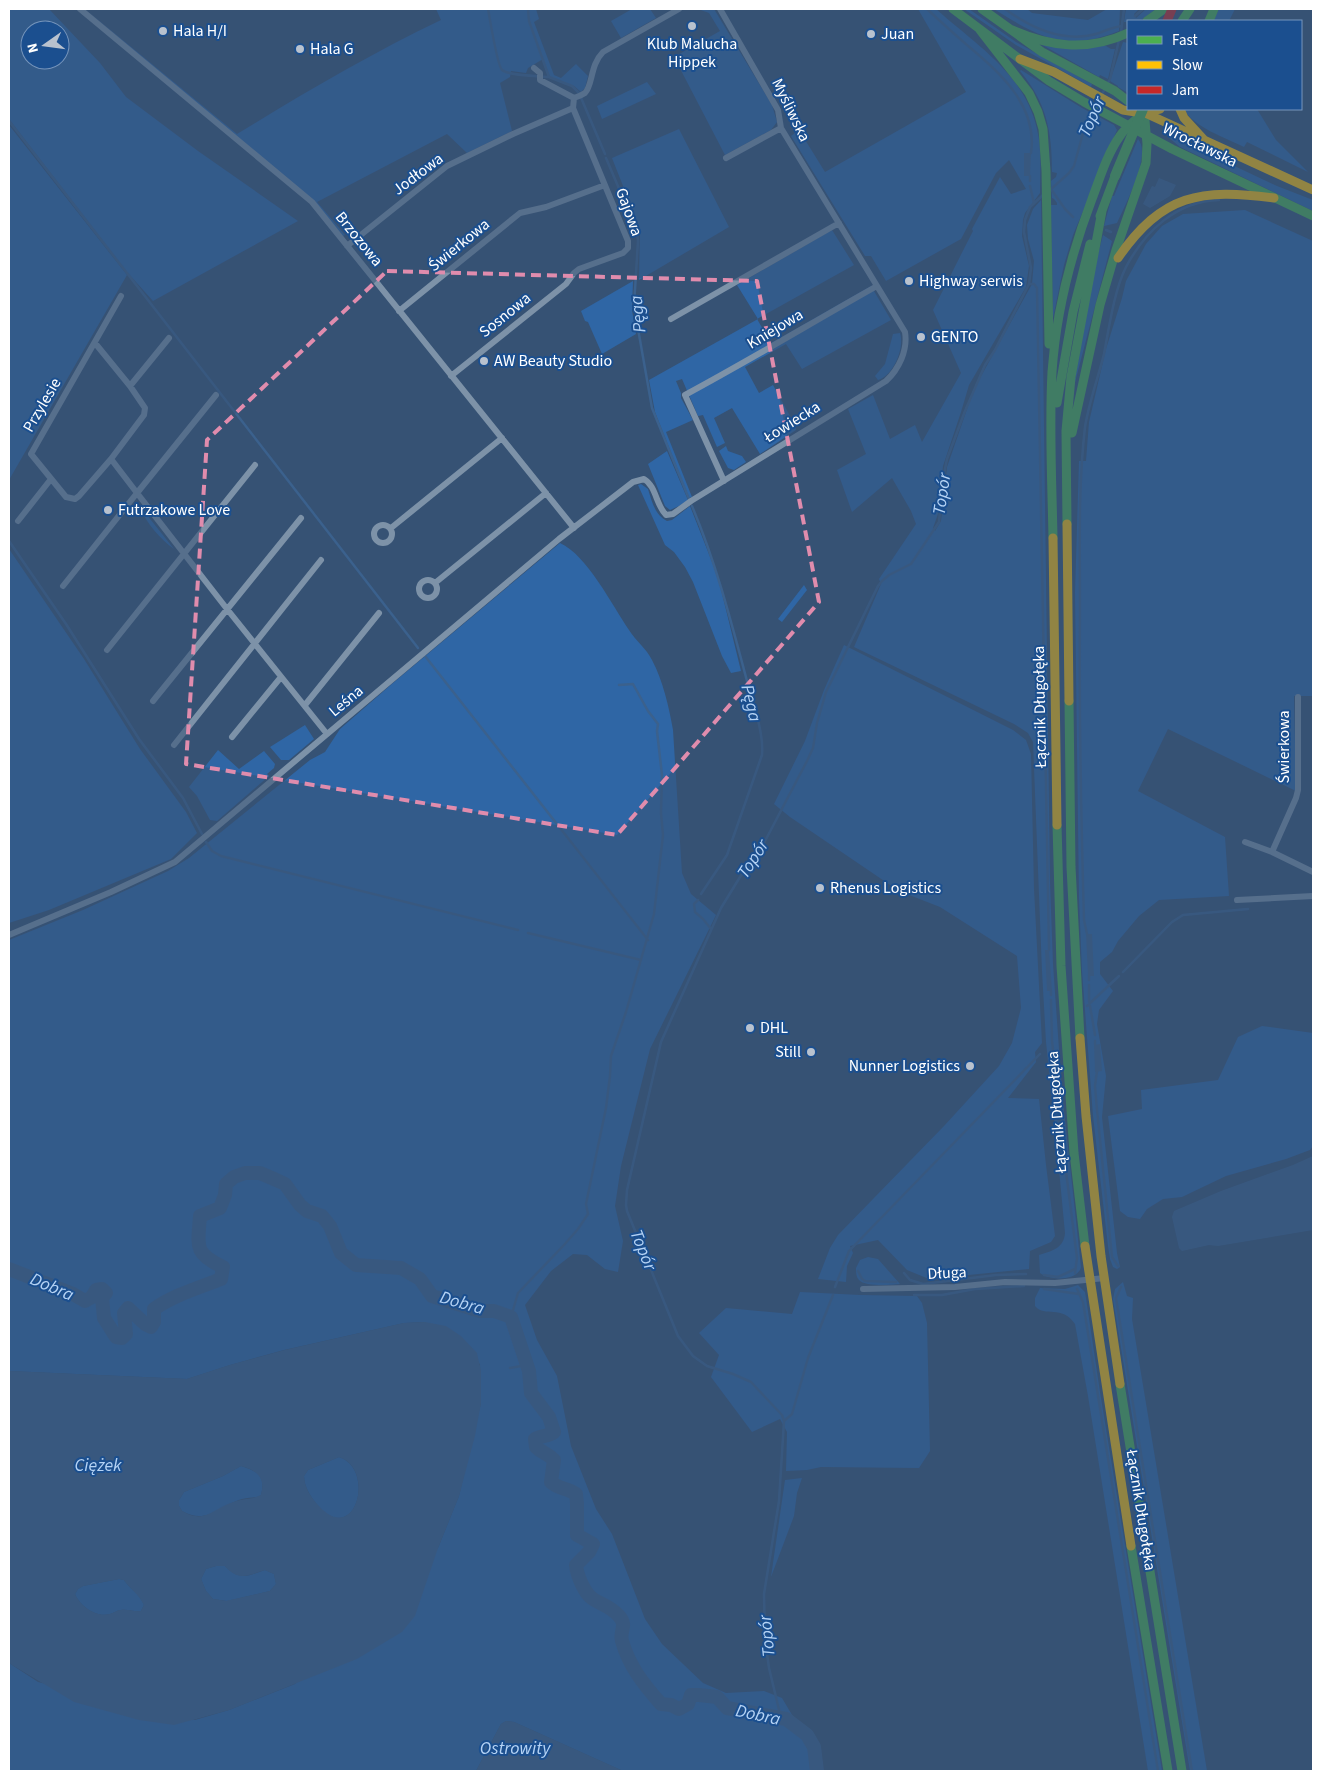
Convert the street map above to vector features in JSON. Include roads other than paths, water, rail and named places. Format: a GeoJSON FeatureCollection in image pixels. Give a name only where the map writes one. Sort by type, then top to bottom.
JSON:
{"type":"FeatureCollection","features":[{"type":"Feature","properties":{"kind":"main road","name":"Wrocławska"},"geometry":{"type":"LineString","coordinates":[[953,9],[1050,81],[1084,102],[1146,135],[1313,216]]}},
{"type":"Feature","properties":{"kind":"main road"},"geometry":{"type":"LineString","coordinates":[[982,9],[1042,52],[1115,91],[1127,100]]}},
{"type":"Feature","properties":{"kind":"main road"},"geometry":{"type":"LineString","coordinates":[[1148,20],[1164,9]]}},
{"type":"Feature","properties":{"kind":"main road"},"geometry":{"type":"LineString","coordinates":[[1010,29],[1038,40],[1058,44],[1085,45],[1114,39],[1127,34]]}},
{"type":"Feature","properties":{"kind":"main road"},"geometry":{"type":"LineString","coordinates":[[980,30],[1022,83],[1032,99],[1043,129],[1046,172],[1048,316],[1052,379],[1052,444]]}},
{"type":"Feature","properties":{"kind":"main road"},"geometry":{"type":"LineString","coordinates":[[1020,59],[1054,72],[1124,110],[1132,113],[1142,110]]}},
{"type":"Feature","properties":{"kind":"main road","name":"Wrocławska"},"geometry":{"type":"LineString","coordinates":[[1142,110],[1206,142],[1313,190]]}},
{"type":"Feature","properties":{"kind":"main road"},"geometry":{"type":"LineString","coordinates":[[1052,379],[1058,317],[1074,247],[1086,213],[1118,138],[1142,110]]}},
{"type":"Feature","properties":{"kind":"main road"},"geometry":{"type":"LineString","coordinates":[[1067,474],[1078,402],[1110,269],[1146,163],[1146,135],[1142,110]]}},
{"type":"Feature","properties":{"kind":"main road"},"geometry":{"type":"LineString","coordinates":[[1052,444],[1059,384],[1073,312],[1088,253],[1115,176],[1142,110]]}},
{"type":"Feature","properties":{"kind":"main road"},"geometry":{"type":"LineString","coordinates":[[1180,110],[1184,118],[1206,142]]}},
{"type":"Feature","properties":{"kind":"main road"},"geometry":{"type":"LineString","coordinates":[[1110,269],[1137,230],[1148,220],[1172,205],[1197,196],[1217,193],[1237,193],[1274,198]]}},
{"type":"Feature","properties":{"kind":"main road"},"geometry":{"type":"LineString","coordinates":[[1067,474],[1066,431],[1071,377],[1102,211]]}},
{"type":"Feature","properties":{"kind":"main road","name":"Łącznik Długołęka"},"geometry":{"type":"LineString","coordinates":[[1052,444],[1055,790],[1060,938],[1074,1153],[1090,1280],[1168,1771]]}},
{"type":"Feature","properties":{"kind":"main road","name":"Łącznik Długołęka"},"geometry":{"type":"LineString","coordinates":[[1067,474],[1069,812],[1073,941],[1085,1106],[1097,1226],[1182,1771]]}},
{"type":"Feature","properties":{"kind":"street","name":"Brzozowa"},"geometry":{"type":"LineString","coordinates":[[80,9],[312,202],[574,528]]}},
{"type":"Feature","properties":{"kind":"street","name":"Gajowa"},"geometry":{"type":"LineString","coordinates":[[574,273],[584,267],[624,253],[628,248],[628,241],[573,108],[578,97],[588,88],[596,58],[602,52],[680,9]]}},
{"type":"Feature","properties":{"kind":"street","name":"Myśliwska"},"geometry":{"type":"LineString","coordinates":[[720,9],[778,110],[781,128],[905,332]]}},
{"type":"Feature","properties":{"kind":"street"},"geometry":{"type":"LineString","coordinates":[[534,68],[540,76],[578,97]]}},
{"type":"Feature","properties":{"kind":"street","name":"Jodłowa"},"geometry":{"type":"LineString","coordinates":[[347,246],[447,166],[573,108]]}},
{"type":"Feature","properties":{"kind":"street"},"geometry":{"type":"LineString","coordinates":[[726,158],[781,128]]}},
{"type":"Feature","properties":{"kind":"street","name":"Gajowa"},"geometry":{"type":"LineString","coordinates":[[540,207],[546,207],[605,185]]}},
{"type":"Feature","properties":{"kind":"street","name":"Świerkowa"},"geometry":{"type":"LineString","coordinates":[[399,312],[520,213],[540,207]]}},
{"type":"Feature","properties":{"kind":"street"},"geometry":{"type":"LineString","coordinates":[[671,318],[839,223]]}},
{"type":"Feature","properties":{"kind":"street","name":"Sosnowa"},"geometry":{"type":"LineString","coordinates":[[451,376],[566,284],[574,273]]}},
{"type":"Feature","properties":{"kind":"street","name":"Kniejowa"},"geometry":{"type":"LineString","coordinates":[[724,481],[685,395],[738,367],[788,336],[878,286]]}},
{"type":"Feature","properties":{"kind":"street","name":"Przylesie"},"geometry":{"type":"LineString","coordinates":[[95,343],[141,400],[145,408],[144,415],[111,459],[75,499],[66,497],[31,454],[122,296]]}},
{"type":"Feature","properties":{"kind":"street","name":"Łowiecka"},"geometry":{"type":"LineString","coordinates":[[666,515],[673,514],[886,381],[899,364],[906,338],[905,332]]}},
{"type":"Feature","properties":{"kind":"street"},"geometry":{"type":"LineString","coordinates":[[130,386],[169,338]]}},
{"type":"Feature","properties":{"kind":"street"},"geometry":{"type":"LineString","coordinates":[[63,586],[216,395]]}},
{"type":"Feature","properties":{"kind":"street"},"geometry":{"type":"LineString","coordinates":[[391,528],[502,438]]}},
{"type":"Feature","properties":{"kind":"street"},"geometry":{"type":"LineString","coordinates":[[111,459],[227,610],[327,734]]}},
{"type":"Feature","properties":{"kind":"street"},"geometry":{"type":"LineString","coordinates":[[107,650],[255,465]]}},
{"type":"Feature","properties":{"kind":"street"},"geometry":{"type":"LineString","coordinates":[[18,521],[51,479]]}},
{"type":"Feature","properties":{"kind":"street","name":"Leśna"},"geometry":{"type":"LineString","coordinates":[[9,935],[111,892],[175,862],[574,528],[633,482],[641,479],[647,480],[666,515]]}},
{"type":"Feature","properties":{"kind":"street"},"geometry":{"type":"LineString","coordinates":[[435,583],[546,493]]}},
{"type":"Feature","properties":{"kind":"street"},"geometry":{"type":"LineString","coordinates":[[152,701],[300,518]]}},
{"type":"Feature","properties":{"kind":"street"},"geometry":{"type":"LineString","coordinates":[[174,745],[322,560]]}},
{"type":"Feature","properties":{"kind":"street"},"geometry":{"type":"LineString","coordinates":[[305,705],[379,613]]}},
{"type":"Feature","properties":{"kind":"street"},"geometry":{"type":"LineString","coordinates":[[232,737],[281,677]]}},
{"type":"Feature","properties":{"kind":"street","name":"Świerkowa"},"geometry":{"type":"LineString","coordinates":[[1272,852],[1298,790],[1298,697]]}},
{"type":"Feature","properties":{"kind":"street"},"geometry":{"type":"LineString","coordinates":[[1245,842],[1272,852],[1313,872]]}},
{"type":"Feature","properties":{"kind":"street"},"geometry":{"type":"LineString","coordinates":[[1237,900],[1313,896]]}},
{"type":"Feature","properties":{"kind":"street","name":"Długa"},"geometry":{"type":"LineString","coordinates":[[863,1289],[955,1287],[1005,1282],[1055,1283],[1105,1278]]}},
{"type":"Feature","properties":{"kind":"water"},"geometry":{"type":"Polygon","coordinates":[[[1024,153],[1031,153],[1030,176],[1024,176],[1024,153]]]}},
{"type":"Feature","properties":{"kind":"water"},"geometry":{"type":"Polygon","coordinates":[[[1159,178],[1176,185],[1170,196],[1150,208],[1143,204],[1152,186],[1155,187],[1159,178]]]}},
{"type":"Feature","properties":{"kind":"water"},"geometry":{"type":"Polygon","coordinates":[[[1086,934],[1092,934],[1094,976],[1088,976],[1086,934]]]}},
{"type":"Feature","properties":{"kind":"water"},"geometry":{"type":"Polygon","coordinates":[[[1045,950],[1049,950],[1052,991],[1047,991],[1045,950]]]}},
{"type":"Feature","properties":{"kind":"water"},"geometry":{"type":"Polygon","coordinates":[[[1100,1044],[1102,1071],[1095,1072],[1094,1045],[1100,1044]]]}},
{"type":"Feature","properties":{"kind":"water"},"geometry":{"type":"Polygon","coordinates":[[[1052,1068],[1058,1068],[1061,1108],[1056,1108],[1052,1068]]]}},
{"type":"Feature","properties":{"kind":"water"},"geometry":{"type":"Polygon","coordinates":[[[1313,1156],[1313,1230],[1218,1246],[1209,1245],[1182,1251],[1179,1248],[1172,1217],[1174,1211],[1313,1156]]]}},
{"type":"Feature","properties":{"kind":"water","name":"Ciężek"},"geometry":{"type":"Polygon","coordinates":[[[425,1322],[446,1326],[461,1336],[477,1353],[481,1371],[481,1403],[475,1436],[459,1496],[438,1548],[415,1616],[402,1632],[357,1659],[229,1710],[174,1725],[139,1720],[74,1702],[9,1663],[9,1371],[187,1379],[285,1350],[404,1323],[425,1322]],[[339,1457],[308,1470],[304,1476],[305,1484],[319,1506],[332,1516],[343,1517],[351,1511],[357,1501],[359,1488],[357,1475],[350,1464],[339,1457]],[[241,1466],[223,1476],[184,1492],[179,1500],[179,1506],[182,1511],[190,1515],[203,1516],[237,1501],[261,1495],[261,1479],[252,1470],[241,1466]],[[225,1566],[206,1569],[201,1579],[206,1591],[213,1599],[226,1601],[270,1591],[276,1584],[274,1574],[265,1570],[239,1576],[225,1566]],[[119,1579],[83,1586],[75,1594],[85,1607],[94,1613],[105,1615],[118,1610],[141,1611],[144,1605],[124,1580],[119,1579]]]}},
{"type":"Feature","properties":{"kind":"water","name":"Ostrowity"},"geometry":{"type":"Polygon","coordinates":[[[506,1721],[514,1722],[623,1771],[476,1771],[501,1724],[506,1721]]]}},
{"type":"Feature","properties":{"kind":"waterway"},"geometry":{"type":"LineString","coordinates":[[488,9],[496,51],[502,70],[517,75],[549,77]]}},
{"type":"Feature","properties":{"kind":"waterway","name":"Pęga"},"geometry":{"type":"LineString","coordinates":[[528,9],[529,21],[549,77],[572,86],[579,93],[605,154]]}},
{"type":"Feature","properties":{"kind":"waterway"},"geometry":{"type":"LineString","coordinates":[[927,9],[1003,78],[1014,91],[1028,120],[1032,136],[1031,153]]}},
{"type":"Feature","properties":{"kind":"waterway"},"geometry":{"type":"LineString","coordinates":[[1005,9],[1037,28],[1074,37],[1086,36],[1122,26]]}},
{"type":"Feature","properties":{"kind":"waterway","name":"Topór"},"geometry":{"type":"LineString","coordinates":[[1121,32],[1124,9]]}},
{"type":"Feature","properties":{"kind":"waterway"},"geometry":{"type":"LineString","coordinates":[[1135,16],[1143,9]]}},
{"type":"Feature","properties":{"kind":"waterway","name":"Topór"},"geometry":{"type":"LineString","coordinates":[[1101,96],[1110,79],[1119,40]]}},
{"type":"Feature","properties":{"kind":"waterway","name":"Topór"},"geometry":{"type":"LineString","coordinates":[[1050,190],[1074,166],[1085,126],[1093,110]]}},
{"type":"Feature","properties":{"kind":"waterway"},"geometry":{"type":"LineString","coordinates":[[9,121],[418,648]]}},
{"type":"Feature","properties":{"kind":"waterway","name":"Pęga"},"geometry":{"type":"LineString","coordinates":[[606,158],[637,231],[634,306],[652,408],[689,499]]}},
{"type":"Feature","properties":{"kind":"waterway"},"geometry":{"type":"LineString","coordinates":[[1030,176],[1030,181]]}},
{"type":"Feature","properties":{"kind":"waterway"},"geometry":{"type":"LineString","coordinates":[[1030,186],[1034,203]]}},
{"type":"Feature","properties":{"kind":"waterway"},"geometry":{"type":"LineString","coordinates":[[1051,189],[1073,217]]}},
{"type":"Feature","properties":{"kind":"waterway","name":"Topór"},"geometry":{"type":"LineString","coordinates":[[781,1718],[769,1668],[765,1639],[764,1594],[779,1501],[784,1421],[782,1415],[751,1382],[707,1366],[693,1356],[678,1336],[627,1211],[627,1190],[661,1042],[721,908],[764,843],[807,761],[813,748],[817,723],[826,692],[878,586],[889,575],[911,564],[939,522],[947,459],[965,411],[985,365],[995,350],[1029,284],[1031,268],[1024,232],[1025,220],[1030,207],[1043,195]]}},
{"type":"Feature","properties":{"kind":"waterway"},"geometry":{"type":"LineString","coordinates":[[1087,934],[1084,920],[1080,688],[1080,518],[1081,472],[1085,427],[1104,354],[1112,310],[1126,267],[1143,241],[1164,220],[1189,206],[1219,200]]}},
{"type":"Feature","properties":{"kind":"waterway"},"geometry":{"type":"LineString","coordinates":[[1106,230],[1111,232]]}},
{"type":"Feature","properties":{"kind":"waterway"},"geometry":{"type":"LineString","coordinates":[[1029,284],[1034,284],[1037,288],[1049,950]]}},
{"type":"Feature","properties":{"kind":"waterway","name":"Pęga"},"geometry":{"type":"LineString","coordinates":[[692,506],[722,592],[758,718],[762,746],[762,755],[727,855],[701,894]]}},
{"type":"Feature","properties":{"kind":"waterway"},"geometry":{"type":"LineString","coordinates":[[9,541],[66,624],[139,739],[183,798],[202,834]]}},
{"type":"Feature","properties":{"kind":"waterway"},"geometry":{"type":"LineString","coordinates":[[425,656],[648,940]]}},
{"type":"Feature","properties":{"kind":"waterway"},"geometry":{"type":"LineString","coordinates":[[511,1317],[518,1293],[564,1245],[588,1214],[586,1204],[606,1108],[611,1056],[626,1012],[654,914],[663,835],[661,813],[662,775],[657,731],[658,724],[648,711],[633,684],[619,685]]}},
{"type":"Feature","properties":{"kind":"waterway"},"geometry":{"type":"LineString","coordinates":[[206,842],[212,851],[221,856],[518,930]]}},
{"type":"Feature","properties":{"kind":"waterway","name":"Pęga"},"geometry":{"type":"LineString","coordinates":[[698,900],[694,904],[695,912],[711,929]]}},
{"type":"Feature","properties":{"kind":"waterway"},"geometry":{"type":"LineString","coordinates":[[1123,972],[1172,922],[1183,915],[1248,909]]}},
{"type":"Feature","properties":{"kind":"waterway"},"geometry":{"type":"LineString","coordinates":[[528,933],[641,960]]}},
{"type":"Feature","properties":{"kind":"waterway"},"geometry":{"type":"LineString","coordinates":[[1087,1006],[1119,976]]}},
{"type":"Feature","properties":{"kind":"waterway"},"geometry":{"type":"LineString","coordinates":[[1089,985],[1089,1000],[1095,1035]]}},
{"type":"Feature","properties":{"kind":"waterway"},"geometry":{"type":"LineString","coordinates":[[1051,1000],[1052,1041]]}},
{"type":"Feature","properties":{"kind":"waterway"},"geometry":{"type":"LineString","coordinates":[[1052,1041],[1054,1059]]}},
{"type":"Feature","properties":{"kind":"waterway"},"geometry":{"type":"LineString","coordinates":[[835,1287],[849,1251],[1040,1054]]}},
{"type":"Feature","properties":{"kind":"waterway"},"geometry":{"type":"LineString","coordinates":[[1097,1071],[1095,1086],[1112,1257],[1118,1266]]}},
{"type":"Feature","properties":{"kind":"waterway"},"geometry":{"type":"LineString","coordinates":[[1058,1108],[1077,1258],[1075,1273]]}},
{"type":"Feature","properties":{"kind":"waterway","name":"Dobra"},"geometry":{"type":"LineString","coordinates":[[9,1269],[73,1294],[85,1301],[92,1297],[96,1290],[102,1289],[106,1293],[102,1298],[104,1318],[116,1337],[122,1338],[126,1334],[124,1313],[128,1308],[145,1324],[151,1327],[154,1322],[154,1309],[178,1296],[221,1279],[223,1267],[206,1257],[202,1253],[198,1242],[200,1216],[220,1208],[225,1195],[226,1184],[234,1177],[245,1173],[260,1173],[285,1184],[300,1205],[307,1211],[322,1216],[330,1226],[341,1253],[356,1265],[401,1268],[420,1279],[432,1296],[480,1311],[494,1311],[511,1317],[529,1371],[531,1393],[549,1417],[554,1432],[535,1439],[536,1447],[554,1460],[551,1482],[576,1494],[577,1535],[593,1544],[589,1552],[576,1565],[579,1579],[590,1596],[612,1610],[622,1620],[622,1641],[638,1675],[661,1704],[671,1705],[679,1709],[688,1704],[691,1695],[717,1697],[727,1708],[786,1719],[807,1735],[814,1747],[817,1771]]}},
{"type":"Feature","properties":{"kind":"waterway"},"geometry":{"type":"LineString","coordinates":[[1044,1275],[1058,1277],[1075,1269]]}},
{"type":"Feature","properties":{"kind":"waterway"},"geometry":{"type":"LineString","coordinates":[[858,1271],[865,1281],[896,1282]]}},
{"type":"Feature","properties":{"kind":"waterway"},"geometry":{"type":"LineString","coordinates":[[904,1273],[910,1280],[923,1284],[996,1275],[1026,1274]]}},
{"type":"Feature","properties":{"kind":"waterway"},"geometry":{"type":"LineString","coordinates":[[914,1295],[942,1295],[975,1289],[1024,1286]]}},
{"type":"Feature","properties":{"kind":"waterway"},"geometry":{"type":"LineString","coordinates":[[1121,1287],[1116,1298],[1192,1771]]}},
{"type":"Feature","properties":{"kind":"waterway"},"geometry":{"type":"LineString","coordinates":[[1044,1289],[1079,1294]]}},
{"type":"Feature","properties":{"kind":"waterway"},"geometry":{"type":"LineString","coordinates":[[1077,1289],[1083,1302],[1158,1771]]}},
{"type":"Feature","properties":{"kind":"waterway"},"geometry":{"type":"LineString","coordinates":[[784,1421],[792,1414],[808,1358],[833,1295]]}},
{"type":"Feature","properties":{"kind":"waterway"},"geometry":{"type":"LineString","coordinates":[[510,1368],[527,1365]]}},
{"type":"Feature","properties":{"kind":"place","name":"Klub Malucha Hippek"},"geometry":{"type":"Point","coordinates":[692,26]}},
{"type":"Feature","properties":{"kind":"place","name":"Hala H/I"},"geometry":{"type":"Point","coordinates":[163,31]}},
{"type":"Feature","properties":{"kind":"place","name":"Juan"},"geometry":{"type":"Point","coordinates":[871,34]}},
{"type":"Feature","properties":{"kind":"place","name":"Hala G"},"geometry":{"type":"Point","coordinates":[300,49]}},
{"type":"Feature","properties":{"kind":"place","name":"Highway serwis"},"geometry":{"type":"Point","coordinates":[909,281]}},
{"type":"Feature","properties":{"kind":"place","name":"GENTO"},"geometry":{"type":"Point","coordinates":[921,337]}},
{"type":"Feature","properties":{"kind":"place","name":"AW Beauty Studio"},"geometry":{"type":"Point","coordinates":[484,361]}},
{"type":"Feature","properties":{"kind":"place","name":"Futrzakowe Love"},"geometry":{"type":"Point","coordinates":[108,510]}},
{"type":"Feature","properties":{"kind":"place","name":"Rhenus Logistics"},"geometry":{"type":"Point","coordinates":[820,888]}},
{"type":"Feature","properties":{"kind":"place","name":"DHL"},"geometry":{"type":"Point","coordinates":[750,1028]}},
{"type":"Feature","properties":{"kind":"place","name":"Still"},"geometry":{"type":"Point","coordinates":[811,1052]}},
{"type":"Feature","properties":{"kind":"place","name":"Nunner Logistics"},"geometry":{"type":"Point","coordinates":[970,1066]}}]}
